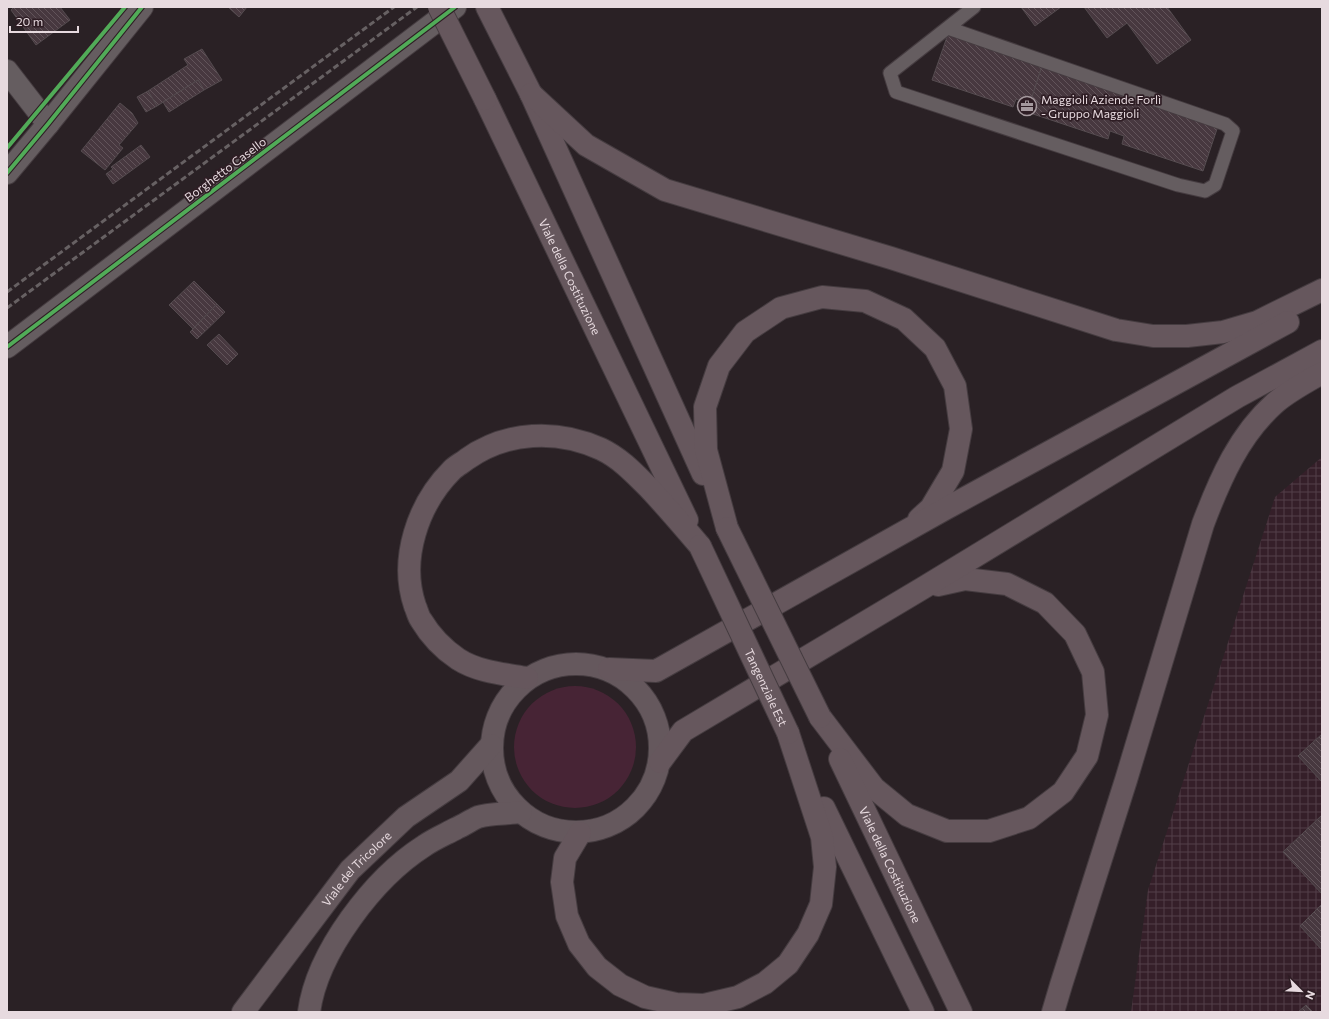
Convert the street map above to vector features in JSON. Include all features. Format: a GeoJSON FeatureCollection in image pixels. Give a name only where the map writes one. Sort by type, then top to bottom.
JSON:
{"type":"FeatureCollection","features":[{"type":"Feature","properties":{"kind":"highway","name":"Viale della Costituzione"},"geometry":{"type":"LineString","coordinates":[[440,7],[700,546]]}},
{"type":"Feature","properties":{"kind":"highway"},"geometry":{"type":"LineString","coordinates":[[487,7],[531,94],[727,528],[820,717],[874,788],[907,816],[946,830],[989,832],[1029,818],[1063,792],[1087,756],[1097,715],[1093,672],[1075,634],[1045,603],[1007,584],[965,579],[923,588]]}},
{"type":"Feature","properties":{"kind":"highway"},"geometry":{"type":"LineString","coordinates":[[531,94],[586,145],[665,190],[891,258],[1116,330],[1153,336],[1188,336],[1223,332],[1257,322],[1322,290]]}},
{"type":"Feature","properties":{"kind":"highway"},"geometry":{"type":"LineString","coordinates":[[727,528],[706,450],[705,407],[719,366],[745,332],[780,308],[822,297],[865,301],[904,319],[935,348],[955,386],[961,429],[953,471],[931,508],[899,536]]}},
{"type":"Feature","properties":{"kind":"highway"},"geometry":{"type":"LineString","coordinates":[[609,669],[656,672],[945,509],[1322,304]]}},
{"type":"Feature","properties":{"kind":"highway"},"geometry":{"type":"LineString","coordinates":[[660,762],[683,731],[923,588],[1237,397],[1322,350]]}},
{"type":"Feature","properties":{"kind":"highway"},"geometry":{"type":"LineString","coordinates":[[1053,1012],[1128,773],[1203,524],[1217,486],[1233,455],[1252,428],[1275,403],[1322,373]]}},
{"type":"Feature","properties":{"kind":"highway"},"geometry":{"type":"LineString","coordinates":[[527,678],[485,671],[459,659],[436,641],[420,619],[411,592],[409,562],[414,534],[428,499],[452,470],[480,450],[508,440],[539,435],[574,438],[602,450],[627,466],[667,508],[700,546]]}},
{"type":"Feature","properties":{"kind":"highway","name":"Tangenziale Est"},"geometry":{"type":"LineString","coordinates":[[700,546],[788,733],[923,1012]]}},
{"type":"Feature","properties":{"kind":"highway","name":"Viale della Costituzione"},"geometry":{"type":"LineString","coordinates":[[820,717],[961,1012]]}},
{"type":"Feature","properties":{"kind":"highway"},"geometry":{"type":"LineString","coordinates":[[580,833],[565,858],[562,882],[567,916],[579,944],[597,966],[620,985],[644,997],[676,1004],[704,1005],[738,997],[765,983],[788,964],[808,934],[821,904],[825,867],[822,837],[788,733]]}},
{"type":"Feature","properties":{"kind":"main road"},"geometry":{"type":"LineString","coordinates":[[581,663],[609,669],[633,684],[650,706],[660,733],[660,762],[650,789],[632,811],[608,827],[580,833],[559,831],[538,824],[520,812],[504,794],[494,770],[491,746],[496,720],[508,696],[527,678],[553,666],[581,663]]}},
{"type":"Feature","properties":{"kind":"main road","name":"Viale del Tricolore"},"geometry":{"type":"LineString","coordinates":[[243,1012],[350,870],[406,817],[459,781],[491,746]]}},
{"type":"Feature","properties":{"kind":"main road"},"geometry":{"type":"LineString","coordinates":[[309,1012],[312,995],[323,966],[338,938],[372,891],[398,866],[424,845],[479,816],[520,812]]}},
{"type":"Feature","properties":{"kind":"street"},"geometry":{"type":"LineString","coordinates":[[7,173],[142,7]]}},
{"type":"Feature","properties":{"kind":"street","name":"Borghetto Casello"},"geometry":{"type":"LineString","coordinates":[[7,347],[455,7]]}},
{"type":"Feature","properties":{"kind":"street"},"geometry":{"type":"LineString","coordinates":[[7,71],[48,124]]}},
{"type":"Feature","properties":{"kind":"lane"},"geometry":{"type":"LineString","coordinates":[[948,28],[1225,124],[1233,131],[1215,185],[1205,191],[1178,185],[896,92],[890,73],[974,7]]}},
{"type":"Feature","properties":{"kind":"shaded area"},"geometry":{"type":"Polygon","coordinates":[[[1322,457],[1322,1012],[1131,1012],[1148,890],[1275,497],[1322,457]]]}},
{"type":"Feature","properties":{"kind":"shaded area"},"geometry":{"type":"Polygon","coordinates":[[[575,686],[598,690],[609,696],[618,704],[626,713],[632,724],[636,747],[632,770],[626,781],[618,790],[609,798],[598,804],[575,808],[552,804],[541,798],[532,790],[524,781],[518,770],[514,747],[518,724],[524,713],[532,704],[541,696],[552,690],[575,686]]]}},
{"type":"Feature","properties":{"kind":"building"},"geometry":{"type":"Polygon","coordinates":[[[14,7],[60,7],[70,20],[36,45],[11,10],[14,7]]]}},
{"type":"Feature","properties":{"kind":"building"},"geometry":{"type":"Polygon","coordinates":[[[228,7],[247,7],[239,17],[228,7]]]}},
{"type":"Feature","properties":{"kind":"building"},"geometry":{"type":"Polygon","coordinates":[[[1021,7],[1061,7],[1035,26],[1021,7]]]}},
{"type":"Feature","properties":{"kind":"building"},"geometry":{"type":"Polygon","coordinates":[[[1084,7],[1167,7],[1191,40],[1157,64],[1127,23],[1107,38],[1084,7]]]}},
{"type":"Feature","properties":{"kind":"building"},"geometry":{"type":"Polygon","coordinates":[[[948,34],[1042,66],[1030,104],[1016,99],[1013,107],[932,80],[948,34]]]}},
{"type":"Feature","properties":{"kind":"building"},"geometry":{"type":"Polygon","coordinates":[[[202,49],[222,80],[204,90],[198,80],[157,106],[148,91],[188,65],[184,59],[202,49]]]}},
{"type":"Feature","properties":{"kind":"building"},"geometry":{"type":"Polygon","coordinates":[[[1042,66],[1218,126],[1203,171],[1122,144],[1124,136],[1110,131],[1108,139],[1027,112],[1042,66]]]}},
{"type":"Feature","properties":{"kind":"building"},"geometry":{"type":"Polygon","coordinates":[[[198,80],[204,90],[169,112],[163,102],[198,80]]]}},
{"type":"Feature","properties":{"kind":"building"},"geometry":{"type":"Polygon","coordinates":[[[148,91],[157,106],[146,112],[137,97],[148,91]]]}},
{"type":"Feature","properties":{"kind":"building"},"geometry":{"type":"Polygon","coordinates":[[[120,103],[132,113],[138,123],[119,145],[123,148],[105,170],[81,151],[120,103]]]}},
{"type":"Feature","properties":{"kind":"building"},"geometry":{"type":"Polygon","coordinates":[[[141,145],[150,157],[113,184],[106,174],[113,169],[111,167],[141,145]]]}},
{"type":"Feature","properties":{"kind":"building"},"geometry":{"type":"Polygon","coordinates":[[[194,281],[217,304],[193,329],[169,305],[194,281]]]}},
{"type":"Feature","properties":{"kind":"building"},"geometry":{"type":"Polygon","coordinates":[[[217,304],[225,312],[197,339],[190,332],[217,304]]]}},
{"type":"Feature","properties":{"kind":"building"},"geometry":{"type":"Polygon","coordinates":[[[219,334],[238,354],[227,365],[207,345],[219,334]]]}},
{"type":"Feature","properties":{"kind":"building"},"geometry":{"type":"Polygon","coordinates":[[[1322,734],[1322,782],[1298,756],[1322,734]]]}},
{"type":"Feature","properties":{"kind":"building"},"geometry":{"type":"Polygon","coordinates":[[[1322,815],[1322,894],[1283,852],[1322,815]]]}},
{"type":"Feature","properties":{"kind":"building"},"geometry":{"type":"Polygon","coordinates":[[[1322,904],[1322,950],[1300,926],[1322,904]]]}},
{"type":"Feature","properties":{"kind":"building"},"geometry":{"type":"Polygon","coordinates":[[[1306,1005],[1313,1012],[1298,1012],[1306,1005]]]}},
{"type":"Feature","properties":{"kind":"railway"},"geometry":{"type":"LineString","coordinates":[[7,292],[394,7]]}},
{"type":"Feature","properties":{"kind":"railway"},"geometry":{"type":"LineString","coordinates":[[7,308],[417,7]]}},
{"type":"Feature","properties":{"kind":"cycle path"},"geometry":{"type":"LineString","coordinates":[[7,148],[125,7]]}},
{"type":"Feature","properties":{"kind":"cycle path"},"geometry":{"type":"LineString","coordinates":[[7,173],[142,7]]}},
{"type":"Feature","properties":{"kind":"cycle path"},"geometry":{"type":"LineString","coordinates":[[7,347],[455,7]]}},
{"type":"Feature","properties":{"kind":"place","name":"Maggioli Aziende Forlì - Gruppo Maggioli"},"geometry":{"type":"Point","coordinates":[1027,106]}}]}
